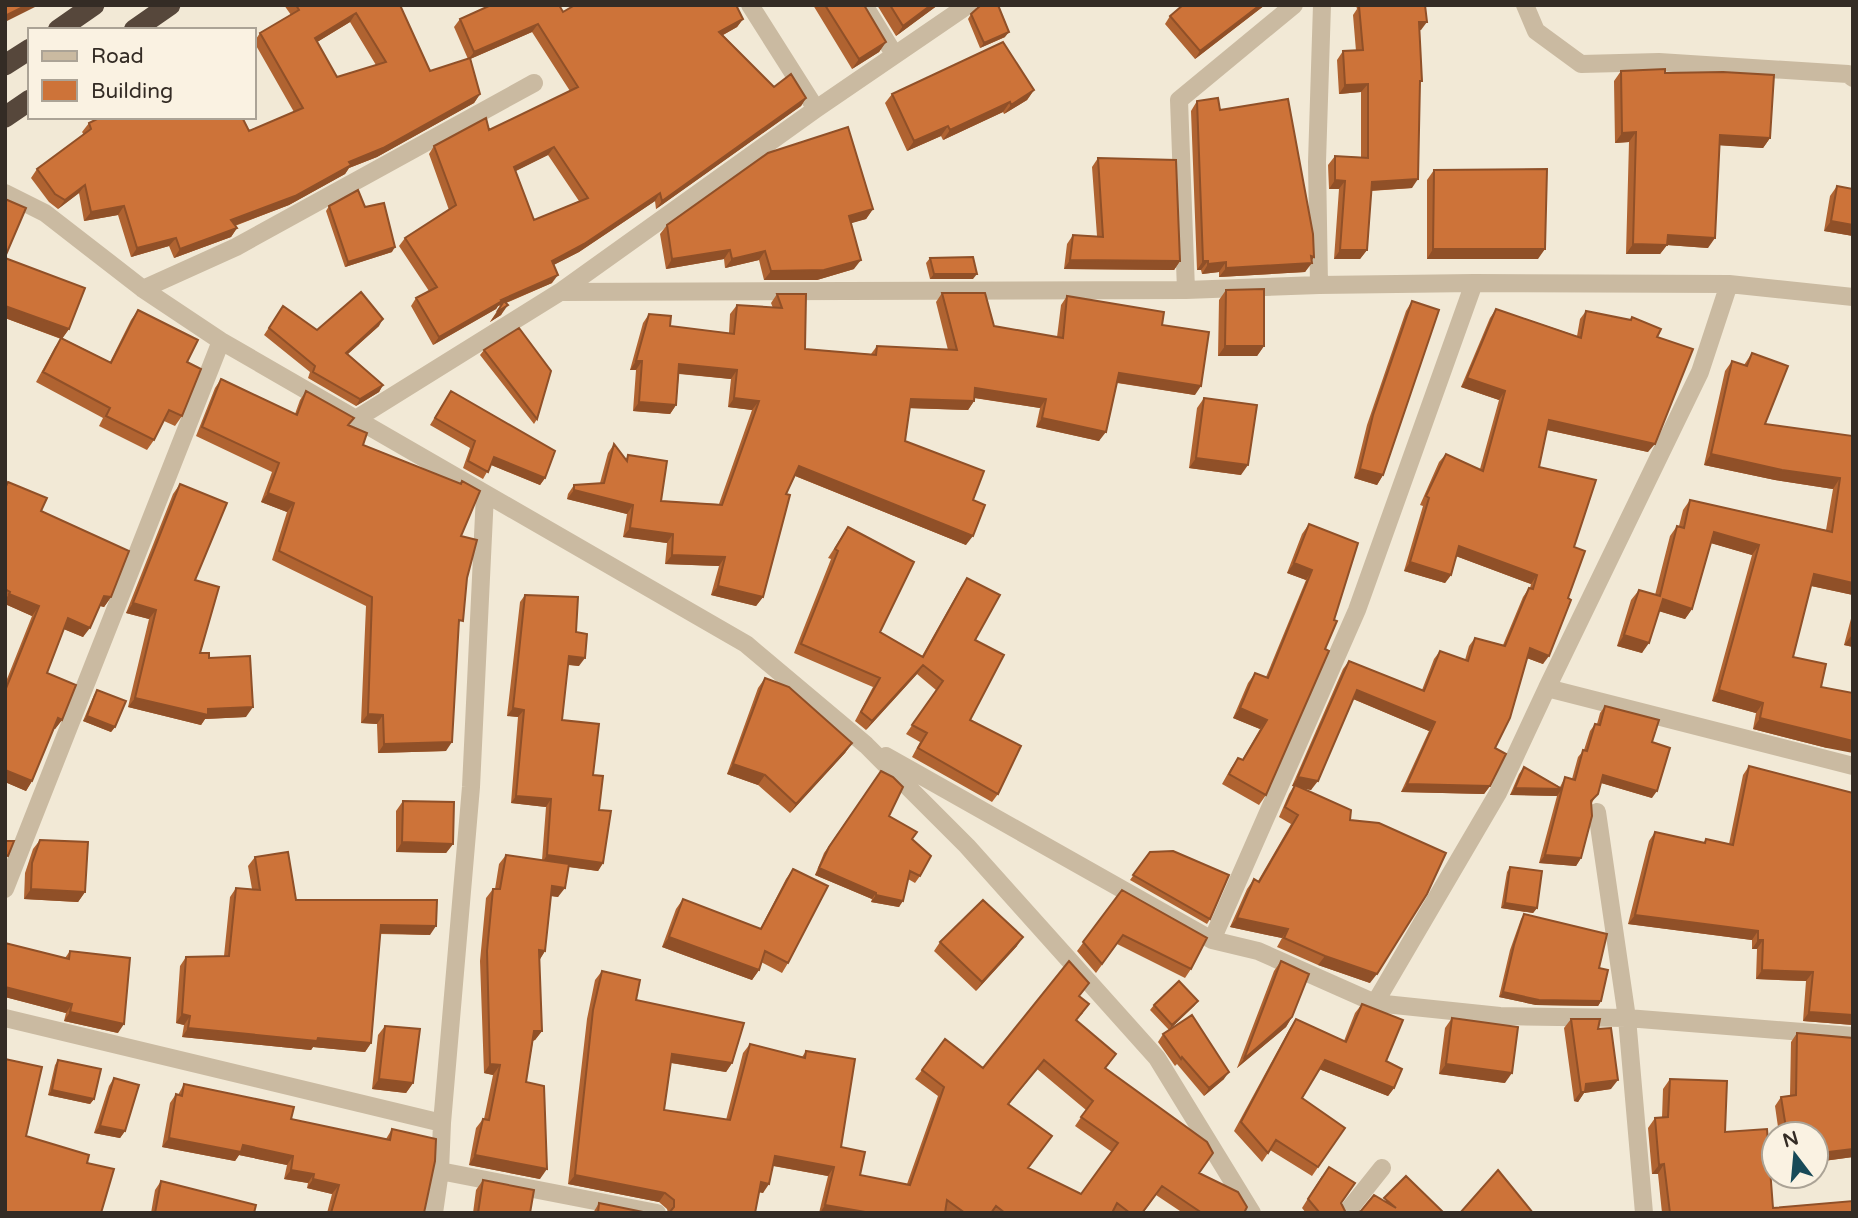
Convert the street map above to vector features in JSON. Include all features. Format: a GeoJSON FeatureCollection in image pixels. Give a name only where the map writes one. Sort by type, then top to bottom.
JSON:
{"type":"FeatureCollection","features":[{"type":"Feature","properties":{"kind":"highway"},"geometry":{"type":"LineString","coordinates":[[61,28],[94,5]]}},
{"type":"Feature","properties":{"kind":"highway"},"geometry":{"type":"LineString","coordinates":[[137,28],[170,5]]}},
{"type":"Feature","properties":{"kind":"highway"},"geometry":{"type":"LineString","coordinates":[[5,117],[28,101]]}},
{"type":"Feature","properties":{"kind":"street"},"geometry":{"type":"LineString","coordinates":[[750,5],[816,109]]}},
{"type":"Feature","properties":{"kind":"street"},"geometry":{"type":"LineString","coordinates":[[864,5],[894,54]]}},
{"type":"Feature","properties":{"kind":"street"},"geometry":{"type":"LineString","coordinates":[[356,419],[560,292],[894,54],[968,5]]}},
{"type":"Feature","properties":{"kind":"street"},"geometry":{"type":"LineString","coordinates":[[1186,290],[1179,100],[1294,5]]}},
{"type":"Feature","properties":{"kind":"street"},"geometry":{"type":"LineString","coordinates":[[1319,285],[1317,162],[1322,5]]}},
{"type":"Feature","properties":{"kind":"street"},"geometry":{"type":"LineString","coordinates":[[1525,5],[1536,31],[1581,64],[1659,62],[1848,74],[1853,78]]}},
{"type":"Feature","properties":{"kind":"street"},"geometry":{"type":"LineString","coordinates":[[143,289],[236,247],[534,83]]}},
{"type":"Feature","properties":{"kind":"street"},"geometry":{"type":"LineString","coordinates":[[5,193],[46,213],[143,289],[221,341],[746,644],[866,745],[967,846],[1157,1058],[1252,1213]]}},
{"type":"Feature","properties":{"kind":"street"},"geometry":{"type":"LineString","coordinates":[[560,292],[1186,290],[1474,283],[1729,284],[1853,297]]}},
{"type":"Feature","properties":{"kind":"street"},"geometry":{"type":"LineString","coordinates":[[1212,940],[1357,610],[1474,283]]}},
{"type":"Feature","properties":{"kind":"street"},"geometry":{"type":"LineString","coordinates":[[1375,1003],[1498,793],[1700,372],[1729,284]]}},
{"type":"Feature","properties":{"kind":"street"},"geometry":{"type":"LineString","coordinates":[[7,879],[221,341]]}},
{"type":"Feature","properties":{"kind":"street"},"geometry":{"type":"LineString","coordinates":[[433,1213],[440,1171],[471,787],[485,494]]}},
{"type":"Feature","properties":{"kind":"street"},"geometry":{"type":"LineString","coordinates":[[1547,688],[1853,766]]}},
{"type":"Feature","properties":{"kind":"street"},"geometry":{"type":"LineString","coordinates":[[866,745],[1212,940],[1258,951],[1375,1003],[1500,1016],[1627,1018],[1853,1036]]}},
{"type":"Feature","properties":{"kind":"street"},"geometry":{"type":"LineString","coordinates":[[1597,812],[1627,1018],[1644,1213]]}},
{"type":"Feature","properties":{"kind":"street"},"geometry":{"type":"LineString","coordinates":[[5,1018],[442,1123]]}},
{"type":"Feature","properties":{"kind":"street"},"geometry":{"type":"LineString","coordinates":[[1346,1213],[1382,1168]]}},
{"type":"Feature","properties":{"kind":"street"},"geometry":{"type":"LineString","coordinates":[[440,1171],[657,1213]]}},
{"type":"Feature","properties":{"kind":"building"},"geometry":{"type":"Polygon","coordinates":[[[5,5],[27,5],[5,16],[5,5]]]}},
{"type":"Feature","properties":{"kind":"building"},"geometry":{"type":"Polygon","coordinates":[[[296,5],[400,5],[430,71],[470,58],[480,94],[383,148],[349,162],[351,165],[295,196],[231,220],[237,228],[180,249],[176,238],[137,248],[124,206],[91,212],[85,185],[65,200],[55,194],[37,169],[91,129],[89,123],[97,119],[243,119],[249,131],[303,108],[260,33],[299,10],[296,5]],[[356,13],[315,38],[337,77],[386,62],[356,13]]]}},
{"type":"Feature","properties":{"kind":"building"},"geometry":{"type":"Polygon","coordinates":[[[491,5],[559,5],[563,12],[575,5],[739,5],[737,7],[743,19],[719,32],[774,87],[791,74],[806,98],[662,201],[660,193],[584,244],[552,261],[558,275],[501,300],[439,337],[416,298],[437,287],[405,238],[456,205],[434,146],[486,118],[489,130],[578,87],[538,24],[474,52],[460,19],[491,5]],[[554,147],[514,167],[534,220],[588,198],[554,147]]]}},
{"type":"Feature","properties":{"kind":"building"},"geometry":{"type":"Polygon","coordinates":[[[825,5],[864,5],[886,42],[859,59],[825,5]]]}},
{"type":"Feature","properties":{"kind":"building"},"geometry":{"type":"Polygon","coordinates":[[[890,5],[931,5],[903,26],[890,5]]]}},
{"type":"Feature","properties":{"kind":"building"},"geometry":{"type":"Polygon","coordinates":[[[981,5],[998,5],[1009,32],[984,43],[971,14],[981,5]]]}},
{"type":"Feature","properties":{"kind":"building"},"geometry":{"type":"Polygon","coordinates":[[[1183,5],[1260,5],[1200,51],[1170,16],[1183,5]]]}},
{"type":"Feature","properties":{"kind":"building"},"geometry":{"type":"Polygon","coordinates":[[[1425,5],[1427,22],[1419,22],[1422,81],[1418,179],[1372,182],[1367,250],[1340,250],[1345,181],[1335,180],[1335,156],[1368,158],[1368,84],[1345,85],[1343,51],[1363,50],[1359,6],[1425,5]]]}},
{"type":"Feature","properties":{"kind":"building"},"geometry":{"type":"Polygon","coordinates":[[[1003,42],[1034,90],[1011,105],[1010,102],[950,130],[948,126],[914,141],[892,94],[1003,42]]]}},
{"type":"Feature","properties":{"kind":"building"},"geometry":{"type":"Polygon","coordinates":[[[1665,69],[1665,73],[1774,75],[1770,138],[1720,135],[1715,238],[1668,235],[1667,245],[1633,244],[1636,132],[1622,133],[1621,71],[1665,69]]]}},
{"type":"Feature","properties":{"kind":"building"},"geometry":{"type":"Polygon","coordinates":[[[1218,98],[1220,110],[1288,99],[1313,234],[1312,263],[1226,268],[1226,262],[1208,264],[1208,261],[1203,261],[1197,101],[1218,98]]]}},
{"type":"Feature","properties":{"kind":"building"},"geometry":{"type":"Polygon","coordinates":[[[848,127],[873,209],[849,216],[861,260],[824,270],[771,271],[765,251],[732,259],[730,250],[672,259],[667,225],[768,153],[848,127]]]}},
{"type":"Feature","properties":{"kind":"building"},"geometry":{"type":"Polygon","coordinates":[[[1098,158],[1176,160],[1180,261],[1070,260],[1073,235],[1103,237],[1098,158]]]}},
{"type":"Feature","properties":{"kind":"building"},"geometry":{"type":"Polygon","coordinates":[[[1547,169],[1545,249],[1433,249],[1434,170],[1547,169]]]}},
{"type":"Feature","properties":{"kind":"building"},"geometry":{"type":"Polygon","coordinates":[[[1837,186],[1853,189],[1853,225],[1831,221],[1837,186]]]}},
{"type":"Feature","properties":{"kind":"building"},"geometry":{"type":"Polygon","coordinates":[[[358,190],[365,207],[384,203],[395,247],[348,262],[329,206],[358,190]]]}},
{"type":"Feature","properties":{"kind":"building"},"geometry":{"type":"Polygon","coordinates":[[[5,199],[26,208],[5,257],[5,199]]]}},
{"type":"Feature","properties":{"kind":"building"},"geometry":{"type":"Polygon","coordinates":[[[973,257],[977,274],[934,274],[930,258],[973,257]]]}},
{"type":"Feature","properties":{"kind":"building"},"geometry":{"type":"Polygon","coordinates":[[[5,258],[85,288],[69,329],[5,306],[5,258]]]}},
{"type":"Feature","properties":{"kind":"building"},"geometry":{"type":"Polygon","coordinates":[[[1264,289],[1264,346],[1225,346],[1226,290],[1264,289]]]}},
{"type":"Feature","properties":{"kind":"building"},"geometry":{"type":"Polygon","coordinates":[[[361,292],[383,319],[346,353],[383,385],[360,399],[313,372],[315,366],[269,328],[283,306],[317,330],[361,292]]]}},
{"type":"Feature","properties":{"kind":"building"},"geometry":{"type":"Polygon","coordinates":[[[942,293],[985,293],[994,326],[1063,338],[1067,296],[1164,312],[1162,325],[1209,332],[1201,386],[1119,373],[1106,432],[1042,418],[1046,399],[975,388],[974,401],[911,399],[905,441],[984,471],[973,500],[985,505],[973,536],[799,466],[786,494],[790,495],[763,597],[718,586],[725,557],[672,555],[673,534],[630,528],[633,505],[574,490],[574,485],[604,483],[614,444],[627,461],[628,455],[667,461],[661,501],[722,505],[759,401],[734,398],[737,370],[679,364],[676,405],[639,402],[642,361],[636,361],[649,314],[671,316],[670,326],[734,334],[737,305],[782,308],[777,294],[806,294],[805,349],[876,355],[877,346],[957,350],[942,293]]]}},
{"type":"Feature","properties":{"kind":"building"},"geometry":{"type":"Polygon","coordinates":[[[504,301],[508,305],[497,312],[504,301]]]}},
{"type":"Feature","properties":{"kind":"building"},"geometry":{"type":"Polygon","coordinates":[[[1412,301],[1439,310],[1383,475],[1360,469],[1373,415],[1412,301]]]}},
{"type":"Feature","properties":{"kind":"building"},"geometry":{"type":"Polygon","coordinates":[[[1496,309],[1581,338],[1586,311],[1631,320],[1632,317],[1661,329],[1657,337],[1693,349],[1655,444],[1549,420],[1539,467],[1596,480],[1574,547],[1585,551],[1568,598],[1571,600],[1549,656],[1530,648],[1510,718],[1495,748],[1506,754],[1490,786],[1407,784],[1435,722],[1357,690],[1318,781],[1298,777],[1349,661],[1424,691],[1440,651],[1468,661],[1475,638],[1505,646],[1529,588],[1533,589],[1537,575],[1459,546],[1451,575],[1410,562],[1429,498],[1426,496],[1446,454],[1483,471],[1505,391],[1467,378],[1496,309]]]}},
{"type":"Feature","properties":{"kind":"building"},"geometry":{"type":"Polygon","coordinates":[[[138,310],[198,340],[187,362],[201,369],[182,416],[169,410],[154,440],[106,416],[110,408],[43,372],[61,338],[111,363],[138,310]]]}},
{"type":"Feature","properties":{"kind":"building"},"geometry":{"type":"Polygon","coordinates":[[[519,328],[551,371],[537,419],[484,350],[519,328]]]}},
{"type":"Feature","properties":{"kind":"building"},"geometry":{"type":"Polygon","coordinates":[[[1752,353],[1788,366],[1765,424],[1853,436],[1853,583],[1814,574],[1793,657],[1826,664],[1821,687],[1853,693],[1853,741],[1760,718],[1763,703],[1719,690],[1759,545],[1714,532],[1692,609],[1663,599],[1649,643],[1624,635],[1639,590],[1660,596],[1677,526],[1684,528],[1690,500],[1832,532],[1840,478],[1782,470],[1711,454],[1732,361],[1747,366],[1752,353]]]}},
{"type":"Feature","properties":{"kind":"building"},"geometry":{"type":"Polygon","coordinates":[[[221,379],[297,415],[306,391],[354,418],[348,425],[367,433],[363,445],[461,484],[462,481],[480,491],[461,536],[477,540],[467,578],[463,621],[459,620],[452,742],[384,744],[383,715],[368,714],[372,597],[279,551],[294,503],[268,493],[279,463],[202,427],[221,379]]]}},
{"type":"Feature","properties":{"kind":"building"},"geometry":{"type":"Polygon","coordinates":[[[451,391],[555,451],[545,478],[494,457],[488,472],[468,461],[475,441],[435,418],[451,391]]]}},
{"type":"Feature","properties":{"kind":"building"},"geometry":{"type":"Polygon","coordinates":[[[1204,398],[1257,405],[1248,465],[1196,458],[1204,398]]]}},
{"type":"Feature","properties":{"kind":"building"},"geometry":{"type":"Polygon","coordinates":[[[8,482],[47,498],[41,511],[129,551],[111,597],[104,596],[90,628],[68,618],[47,673],[76,685],[62,720],[58,718],[32,781],[5,770],[5,691],[39,606],[9,594],[5,589],[5,488],[8,482]]]}},
{"type":"Feature","properties":{"kind":"building"},"geometry":{"type":"Polygon","coordinates":[[[180,484],[227,503],[195,580],[219,587],[200,653],[209,653],[209,658],[250,656],[253,707],[208,709],[208,715],[135,698],[156,610],[133,603],[180,484]]]}},
{"type":"Feature","properties":{"kind":"building"},"geometry":{"type":"Polygon","coordinates":[[[1309,524],[1358,543],[1334,620],[1337,621],[1325,649],[1329,651],[1266,795],[1229,774],[1238,758],[1243,760],[1267,720],[1240,708],[1255,673],[1268,678],[1312,570],[1294,563],[1309,524]]]}},
{"type":"Feature","properties":{"kind":"building"},"geometry":{"type":"Polygon","coordinates":[[[848,527],[914,562],[880,632],[923,657],[967,578],[1000,595],[975,640],[1004,655],[970,720],[1021,746],[998,794],[918,748],[927,733],[912,725],[943,681],[923,665],[872,721],[861,712],[880,678],[801,644],[838,551],[835,549],[848,527]]]}},
{"type":"Feature","properties":{"kind":"building"},"geometry":{"type":"Polygon","coordinates":[[[525,595],[578,597],[576,632],[587,634],[585,658],[569,656],[562,720],[599,724],[593,775],[603,776],[599,810],[611,811],[603,863],[547,855],[551,799],[516,796],[524,710],[513,708],[525,595]]]}},
{"type":"Feature","properties":{"kind":"building"},"geometry":{"type":"Polygon","coordinates":[[[765,678],[789,687],[852,743],[796,804],[765,775],[733,764],[765,678]]]}},
{"type":"Feature","properties":{"kind":"building"},"geometry":{"type":"Polygon","coordinates":[[[97,690],[126,701],[115,727],[87,716],[97,690]]]}},
{"type":"Feature","properties":{"kind":"building"},"geometry":{"type":"Polygon","coordinates":[[[1605,706],[1659,720],[1652,742],[1670,748],[1657,791],[1603,775],[1598,794],[1591,801],[1592,816],[1581,858],[1545,855],[1565,777],[1575,780],[1583,750],[1587,751],[1595,724],[1600,725],[1605,706]]]}},
{"type":"Feature","properties":{"kind":"building"},"geometry":{"type":"Polygon","coordinates":[[[1749,766],[1853,793],[1853,1015],[1809,1012],[1813,972],[1762,970],[1763,940],[1758,940],[1758,931],[1635,915],[1655,832],[1705,843],[1706,839],[1733,845],[1749,766]]]}},
{"type":"Feature","properties":{"kind":"building"},"geometry":{"type":"Polygon","coordinates":[[[1524,767],[1562,789],[1515,788],[1524,767]]]}},
{"type":"Feature","properties":{"kind":"building"},"geometry":{"type":"Polygon","coordinates":[[[881,771],[893,777],[903,787],[889,816],[917,832],[912,839],[931,856],[920,876],[910,871],[903,901],[876,895],[819,868],[829,847],[881,771]]]}},
{"type":"Feature","properties":{"kind":"building"},"geometry":{"type":"Polygon","coordinates":[[[1295,785],[1351,810],[1350,820],[1379,823],[1446,853],[1427,894],[1377,974],[1284,938],[1288,929],[1237,918],[1254,879],[1259,882],[1298,815],[1285,807],[1295,785]]]}},
{"type":"Feature","properties":{"kind":"building"},"geometry":{"type":"Polygon","coordinates":[[[403,801],[454,802],[453,844],[402,842],[403,801]]]}},
{"type":"Feature","properties":{"kind":"building"},"geometry":{"type":"Polygon","coordinates":[[[40,840],[88,842],[85,892],[31,889],[32,863],[40,840]]]}},
{"type":"Feature","properties":{"kind":"building"},"geometry":{"type":"Polygon","coordinates":[[[5,841],[14,841],[8,856],[5,855],[5,841]]]}},
{"type":"Feature","properties":{"kind":"building"},"geometry":{"type":"Polygon","coordinates":[[[1173,851],[1229,875],[1210,919],[1133,875],[1150,852],[1173,851]]]}},
{"type":"Feature","properties":{"kind":"building"},"geometry":{"type":"Polygon","coordinates":[[[288,852],[296,900],[437,900],[436,926],[381,925],[371,1043],[318,1038],[317,1041],[188,1028],[190,1016],[182,1014],[186,957],[229,956],[236,888],[260,890],[255,857],[288,852]]]}},
{"type":"Feature","properties":{"kind":"building"},"geometry":{"type":"Polygon","coordinates":[[[506,855],[569,864],[565,888],[552,886],[545,951],[539,950],[542,1031],[534,1031],[526,1082],[544,1086],[547,1169],[475,1155],[483,1119],[489,1120],[500,1065],[490,1064],[487,951],[493,889],[500,889],[506,855]]]}},
{"type":"Feature","properties":{"kind":"building"},"geometry":{"type":"Polygon","coordinates":[[[1510,867],[1542,871],[1537,908],[1505,903],[1510,867]]]}},
{"type":"Feature","properties":{"kind":"building"},"geometry":{"type":"Polygon","coordinates":[[[793,869],[828,886],[788,963],[765,951],[759,970],[669,937],[683,899],[761,929],[793,869]]]}},
{"type":"Feature","properties":{"kind":"building"},"geometry":{"type":"Polygon","coordinates":[[[1122,890],[1207,938],[1191,969],[1123,935],[1102,964],[1083,942],[1122,890]]]}},
{"type":"Feature","properties":{"kind":"building"},"geometry":{"type":"Polygon","coordinates":[[[983,900],[1023,937],[982,982],[940,942],[983,900]]]}},
{"type":"Feature","properties":{"kind":"building"},"geometry":{"type":"Polygon","coordinates":[[[1524,914],[1607,934],[1599,968],[1608,970],[1601,1001],[1539,1000],[1503,992],[1524,914]]]}},
{"type":"Feature","properties":{"kind":"building"},"geometry":{"type":"Polygon","coordinates":[[[5,943],[69,959],[70,951],[130,958],[124,1024],[70,1012],[72,1004],[5,987],[5,943]]]}},
{"type":"Feature","properties":{"kind":"building"},"geometry":{"type":"Polygon","coordinates":[[[1069,961],[1089,983],[1079,996],[1089,1004],[1076,1020],[1116,1054],[1105,1068],[1207,1142],[1213,1153],[1199,1173],[1238,1192],[1247,1207],[1244,1213],[1202,1213],[1162,1186],[1142,1213],[1130,1213],[1117,1203],[1112,1213],[1005,1213],[996,1206],[991,1213],[965,1213],[947,1200],[945,1213],[871,1213],[825,1205],[834,1167],[775,1156],[769,1184],[761,1182],[755,1213],[669,1213],[674,1207],[674,1200],[665,1193],[575,1175],[593,1010],[602,971],[640,980],[636,1000],[744,1023],[732,1063],[672,1054],[664,1110],[730,1120],[750,1044],[805,1058],[806,1051],[855,1059],[841,1147],[865,1152],[860,1175],[910,1185],[944,1087],[922,1070],[945,1039],[983,1068],[1069,961]],[[1044,1060],[1008,1104],[1052,1136],[1028,1168],[1081,1194],[1118,1143],[1081,1117],[1093,1101],[1044,1060]]]}},
{"type":"Feature","properties":{"kind":"building"},"geometry":{"type":"Polygon","coordinates":[[[1281,961],[1309,974],[1292,1017],[1244,1059],[1281,961]]]}},
{"type":"Feature","properties":{"kind":"building"},"geometry":{"type":"Polygon","coordinates":[[[1179,981],[1198,1001],[1172,1025],[1154,1005],[1179,981]]]}},
{"type":"Feature","properties":{"kind":"building"},"geometry":{"type":"Polygon","coordinates":[[[1362,1004],[1403,1020],[1386,1061],[1402,1069],[1394,1088],[1325,1060],[1302,1098],[1345,1128],[1318,1167],[1276,1140],[1268,1153],[1241,1122],[1296,1019],[1346,1042],[1362,1004]]]}},
{"type":"Feature","properties":{"kind":"building"},"geometry":{"type":"Polygon","coordinates":[[[1192,1015],[1229,1072],[1209,1088],[1182,1057],[1181,1059],[1163,1034],[1192,1015]]]}},
{"type":"Feature","properties":{"kind":"building"},"geometry":{"type":"Polygon","coordinates":[[[1452,1018],[1518,1027],[1512,1073],[1446,1064],[1452,1018]]]}},
{"type":"Feature","properties":{"kind":"building"},"geometry":{"type":"Polygon","coordinates":[[[1571,1019],[1600,1019],[1598,1029],[1611,1028],[1618,1080],[1586,1084],[1585,1092],[1581,1092],[1571,1019]]]}},
{"type":"Feature","properties":{"kind":"building"},"geometry":{"type":"Polygon","coordinates":[[[385,1026],[420,1029],[413,1083],[379,1079],[385,1026]]]}},
{"type":"Feature","properties":{"kind":"building"},"geometry":{"type":"Polygon","coordinates":[[[1797,1033],[1853,1038],[1853,1149],[1830,1152],[1830,1120],[1785,1120],[1781,1097],[1796,1095],[1797,1033]]]}},
{"type":"Feature","properties":{"kind":"building"},"geometry":{"type":"Polygon","coordinates":[[[5,1059],[42,1067],[26,1136],[89,1155],[87,1163],[114,1169],[101,1213],[5,1213],[5,1059]]]}},
{"type":"Feature","properties":{"kind":"building"},"geometry":{"type":"Polygon","coordinates":[[[58,1060],[101,1069],[94,1099],[52,1090],[58,1060]]]}},
{"type":"Feature","properties":{"kind":"building"},"geometry":{"type":"Polygon","coordinates":[[[114,1078],[139,1085],[125,1131],[100,1126],[114,1078]]]}},
{"type":"Feature","properties":{"kind":"building"},"geometry":{"type":"Polygon","coordinates":[[[1670,1079],[1727,1081],[1725,1132],[1760,1130],[1760,1190],[1772,1190],[1773,1208],[1853,1201],[1853,1213],[1670,1213],[1664,1164],[1659,1165],[1655,1118],[1668,1117],[1670,1079]]]}},
{"type":"Feature","properties":{"kind":"building"},"geometry":{"type":"Polygon","coordinates":[[[184,1084],[294,1107],[291,1119],[390,1140],[392,1129],[436,1139],[435,1161],[424,1213],[331,1213],[339,1185],[313,1179],[314,1174],[291,1170],[293,1156],[243,1145],[241,1152],[169,1138],[176,1094],[182,1096],[184,1084]]]}},
{"type":"Feature","properties":{"kind":"building"},"geometry":{"type":"Polygon","coordinates":[[[1329,1167],[1355,1183],[1341,1203],[1346,1213],[1318,1213],[1308,1199],[1329,1167]]]}},
{"type":"Feature","properties":{"kind":"building"},"geometry":{"type":"Polygon","coordinates":[[[1498,1170],[1533,1213],[1460,1213],[1498,1170]]]}},
{"type":"Feature","properties":{"kind":"building"},"geometry":{"type":"Polygon","coordinates":[[[1406,1176],[1444,1213],[1357,1213],[1374,1195],[1396,1208],[1384,1198],[1406,1176]]]}},
{"type":"Feature","properties":{"kind":"building"},"geometry":{"type":"Polygon","coordinates":[[[483,1180],[534,1190],[530,1213],[478,1213],[483,1180]]]}},
{"type":"Feature","properties":{"kind":"building"},"geometry":{"type":"Polygon","coordinates":[[[161,1181],[256,1205],[254,1213],[155,1213],[161,1181]]]}},
{"type":"Feature","properties":{"kind":"building"},"geometry":{"type":"Polygon","coordinates":[[[599,1203],[648,1213],[598,1213],[599,1203]]]}}]}
